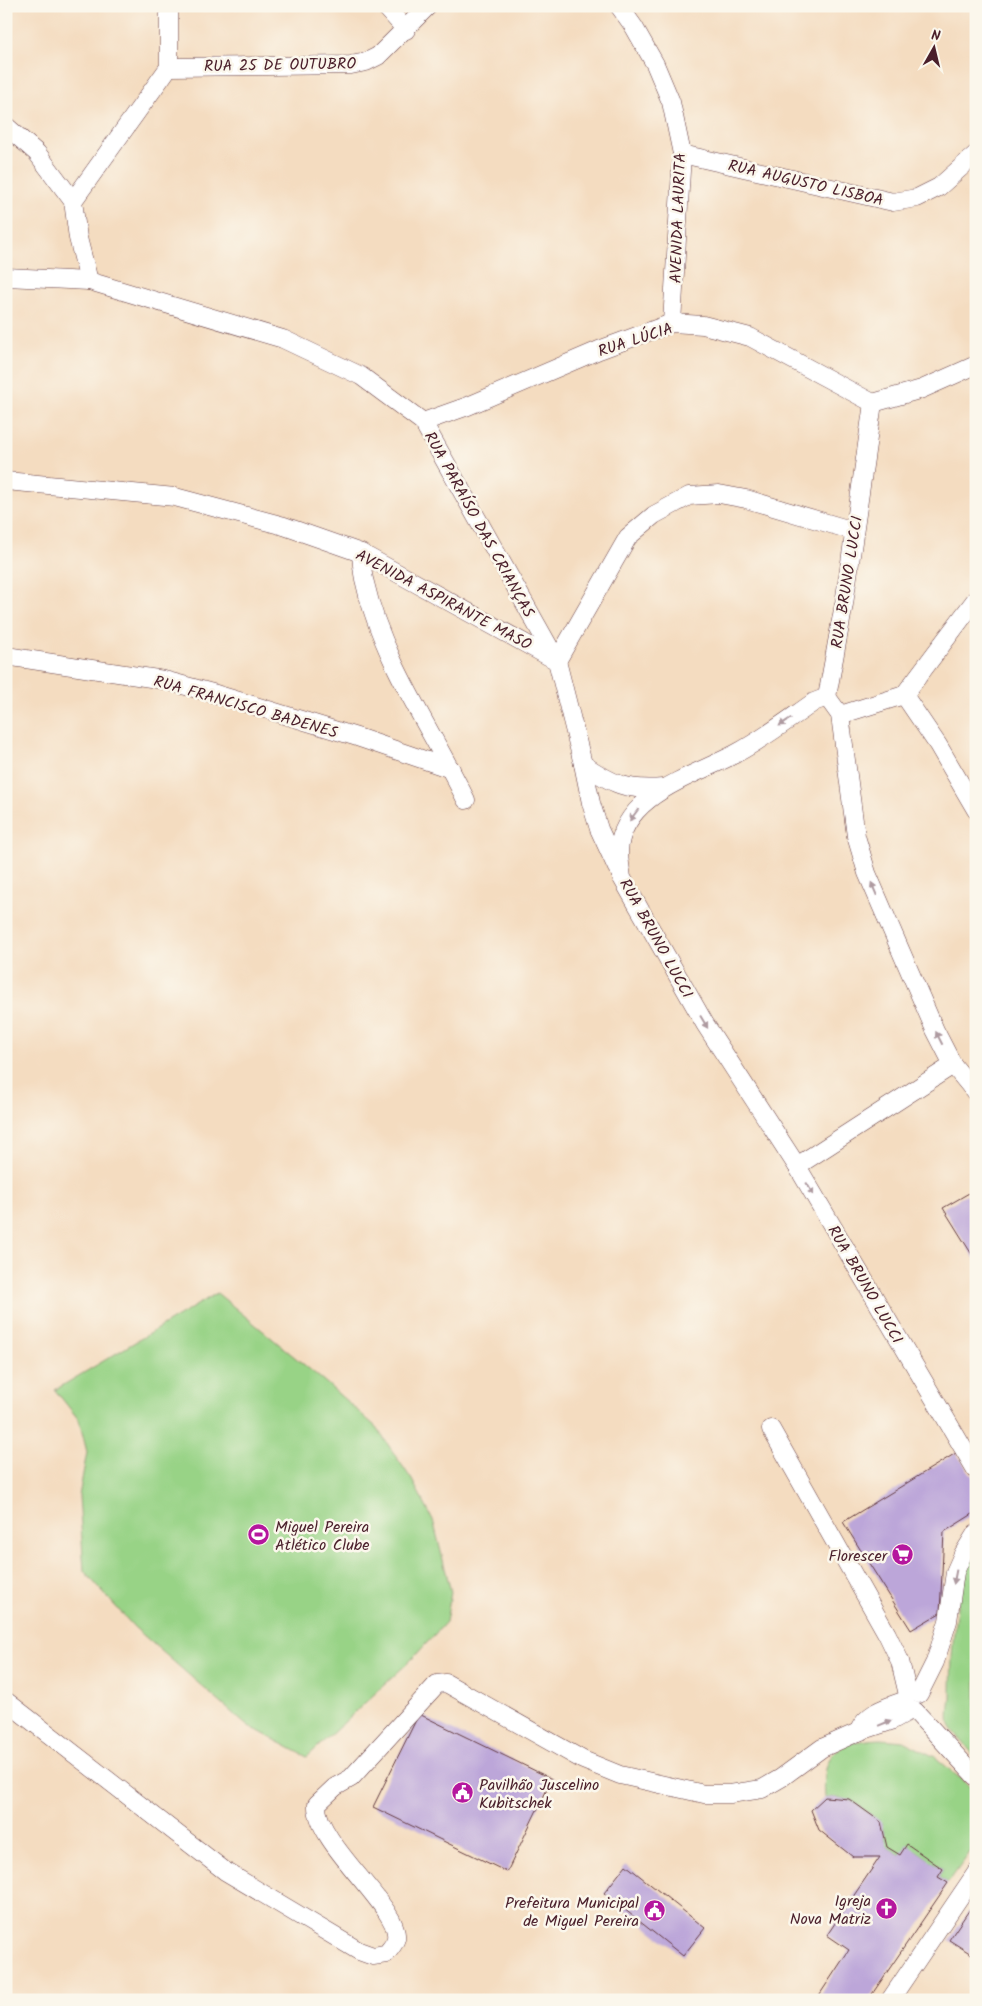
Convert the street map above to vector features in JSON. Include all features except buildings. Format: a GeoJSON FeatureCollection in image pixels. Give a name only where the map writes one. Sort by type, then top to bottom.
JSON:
{"type":"FeatureCollection","features":[{"type":"Feature","properties":{"kind":"street"},"geometry":{"type":"LineString","coordinates":[[73,201],[169,66],[169,6]]}},
{"type":"Feature","properties":{"kind":"street"},"geometry":{"type":"LineString","coordinates":[[385,6],[406,30]]}},
{"type":"Feature","properties":{"kind":"street","name":"RUA 25 DE OUTUBRO"},"geometry":{"type":"LineString","coordinates":[[169,66],[351,65],[366,62],[378,56],[428,6]]}},
{"type":"Feature","properties":{"kind":"street","name":"AVENIDA LAURITA"},"geometry":{"type":"LineString","coordinates":[[619,6],[634,27],[651,57],[671,102],[682,154],[672,324]]}},
{"type":"Feature","properties":{"kind":"street"},"geometry":{"type":"LineString","coordinates":[[6,126],[37,153],[73,201],[78,238],[89,281]]}},
{"type":"Feature","properties":{"kind":"street","name":"RUA AUGUSTO LISBOA"},"geometry":{"type":"LineString","coordinates":[[682,154],[893,202],[917,198],[939,187],[976,154]]}},
{"type":"Feature","properties":{"kind":"street","name":"RUA PARAÍSO DAS CRIANÇAS"},"geometry":{"type":"LineString","coordinates":[[6,277],[89,281],[283,339],[361,376],[423,422],[557,660],[591,804],[599,829],[622,878]]}},
{"type":"Feature","properties":{"kind":"street","name":"RUA LÚCIA"},"geometry":{"type":"LineString","coordinates":[[423,422],[468,406],[599,350],[672,324],[703,325],[750,337],[873,403]]}},
{"type":"Feature","properties":{"kind":"street"},"geometry":{"type":"LineString","coordinates":[[873,403],[922,389],[976,365]]}},
{"type":"Feature","properties":{"kind":"street","name":"RUA BRUNO LUCCI"},"geometry":{"type":"LineString","coordinates":[[873,403],[844,604],[827,697],[814,702],[738,752],[709,768],[663,788],[636,811],[623,834],[619,852],[622,878],[704,1024],[797,1166],[976,1470]]}},
{"type":"Feature","properties":{"kind":"street","name":"AVENIDA ASPIRANTE MASO"},"geometry":{"type":"LineString","coordinates":[[6,481],[175,497],[284,526],[361,553],[557,660]]}},
{"type":"Feature","properties":{"kind":"street"},"geometry":{"type":"LineString","coordinates":[[557,660],[628,537],[654,515],[689,496],[719,494],[746,499],[854,532]]}},
{"type":"Feature","properties":{"kind":"street"},"geometry":{"type":"LineString","coordinates":[[361,553],[364,582],[376,622],[429,732],[466,800]]}},
{"type":"Feature","properties":{"kind":"street"},"geometry":{"type":"LineString","coordinates":[[840,715],[904,695],[976,599]]}},
{"type":"Feature","properties":{"kind":"street","name":"RUA FRANCISCO BADENES"},"geometry":{"type":"LineString","coordinates":[[6,656],[164,680],[272,711],[451,770]]}},
{"type":"Feature","properties":{"kind":"street"},"geometry":{"type":"LineString","coordinates":[[904,695],[938,745],[976,810]]}},
{"type":"Feature","properties":{"kind":"street"},"geometry":{"type":"LineString","coordinates":[[827,697],[840,715],[856,836],[867,873],[931,1021],[953,1065],[976,1093]]}},
{"type":"Feature","properties":{"kind":"street"},"geometry":{"type":"LineString","coordinates":[[583,764],[608,780],[629,787],[663,788]]}},
{"type":"Feature","properties":{"kind":"street"},"geometry":{"type":"LineString","coordinates":[[797,1166],[953,1065]]}},
{"type":"Feature","properties":{"kind":"street"},"geometry":{"type":"LineString","coordinates":[[772,1429],[887,1634],[900,1661],[914,1702],[976,1777]]}},
{"type":"Feature","properties":{"kind":"street"},"geometry":{"type":"LineString","coordinates":[[6,1701],[225,1870],[359,1951],[373,1956],[386,1954],[396,1938],[395,1930],[387,1914],[327,1834],[316,1814],[317,1804],[335,1787],[351,1778],[437,1684],[446,1683],[583,1760],[620,1775],[704,1794],[730,1794],[762,1788],[781,1778],[822,1748],[858,1732],[869,1716],[878,1710],[914,1702],[935,1662],[948,1621],[955,1572],[963,1554],[976,1534]]}},
{"type":"Feature","properties":{"kind":"street"},"geometry":{"type":"LineString","coordinates":[[914,1702],[976,1764]]}},
{"type":"Feature","properties":{"kind":"street"},"geometry":{"type":"LineString","coordinates":[[890,2000],[976,1873]]}},
{"type":"Feature","properties":{"kind":"green space","name":"Miguel Pereira Atlético Clube"},"geometry":{"type":"Polygon","coordinates":[[[217,1293],[325,1382],[376,1427],[412,1480],[433,1520],[451,1592],[446,1622],[413,1658],[307,1757],[245,1724],[134,1627],[84,1571],[79,1496],[87,1452],[79,1420],[55,1390],[217,1293]]]}},
{"type":"Feature","properties":{"kind":"green space"},"geometry":{"type":"Polygon","coordinates":[[[976,1548],[976,1758],[951,1728],[949,1711],[953,1642],[958,1599],[969,1562],[976,1548]]]}},
{"type":"Feature","properties":{"kind":"green space"},"geometry":{"type":"Polygon","coordinates":[[[881,1739],[903,1741],[935,1757],[976,1792],[976,1844],[948,1883],[938,1877],[943,1869],[908,1845],[900,1855],[887,1847],[881,1822],[849,1799],[825,1797],[824,1781],[826,1769],[835,1752],[843,1746],[854,1742],[881,1739]]]}},
{"type":"Feature","properties":{"kind":"place","name":"Miguel Pereira Atlético Clube"},"geometry":{"type":"Point","coordinates":[259,1535]}},
{"type":"Feature","properties":{"kind":"place","name":"Florescer"},"geometry":{"type":"Point","coordinates":[903,1555]}},
{"type":"Feature","properties":{"kind":"place","name":"Pavilhão Juscelino Kubitschek"},"geometry":{"type":"Point","coordinates":[463,1793]}},
{"type":"Feature","properties":{"kind":"place","name":"Igreja Nova Matriz"},"geometry":{"type":"Point","coordinates":[887,1909]}},
{"type":"Feature","properties":{"kind":"place","name":"Prefeitura Municipal de Miguel Pereira"},"geometry":{"type":"Point","coordinates":[655,1911]}}]}
